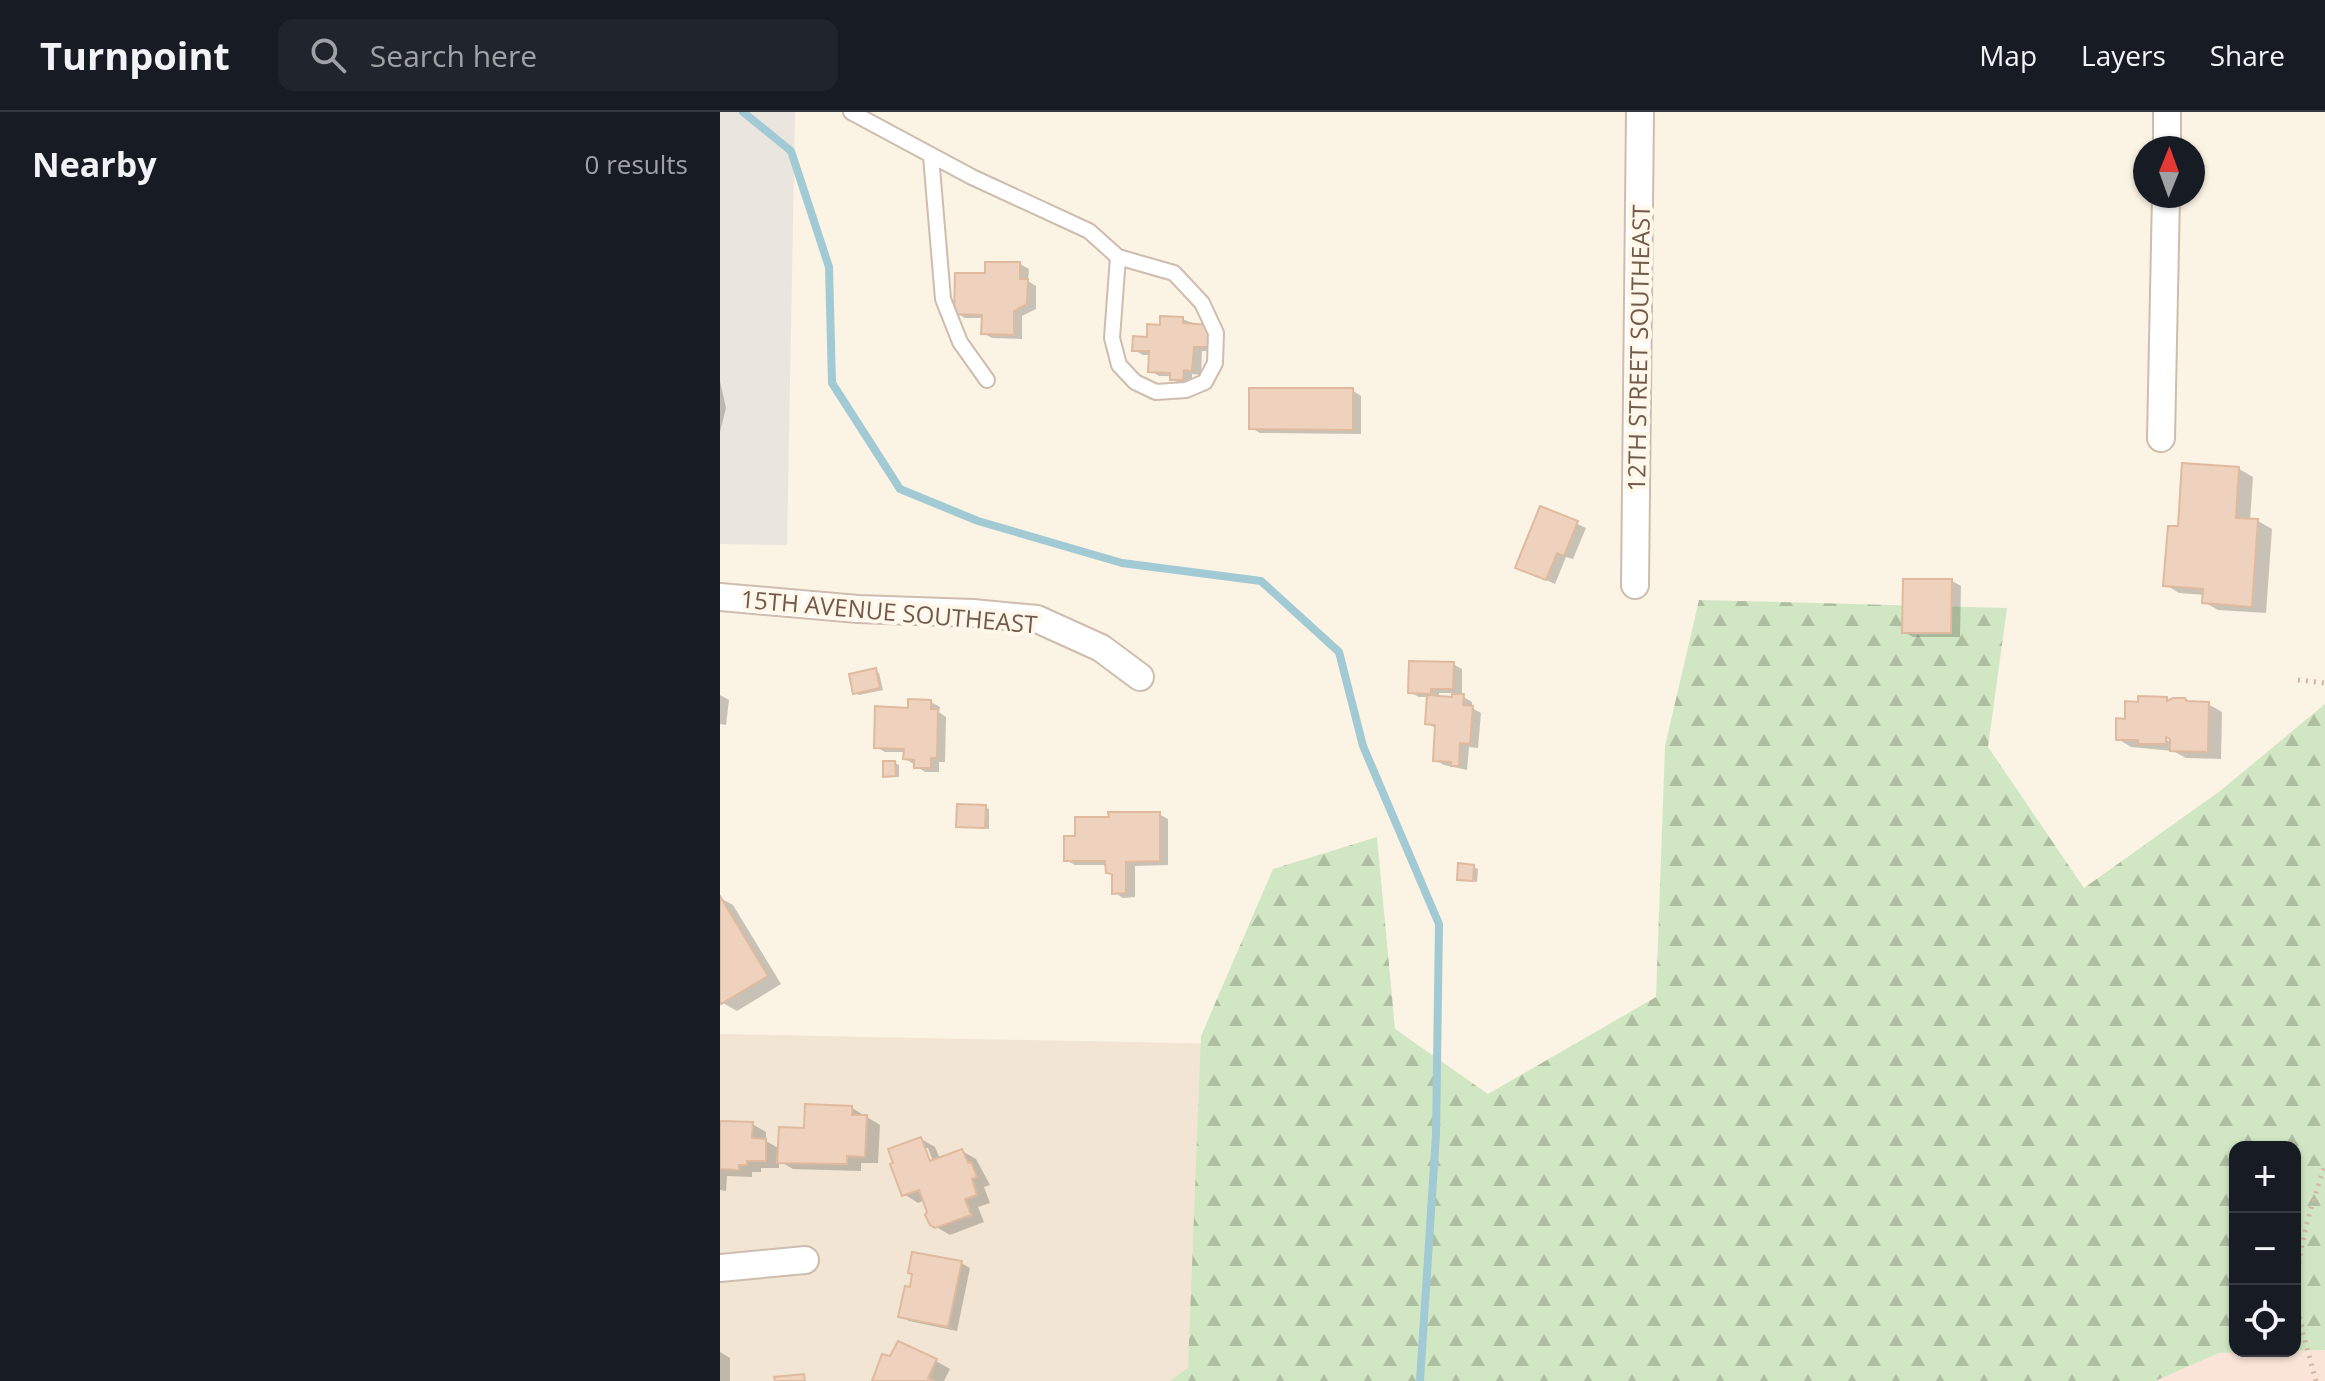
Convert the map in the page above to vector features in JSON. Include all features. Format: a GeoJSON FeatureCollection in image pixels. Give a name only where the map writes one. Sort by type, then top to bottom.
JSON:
{"type":"FeatureCollection","features":[{"type":"Feature","properties":{"kind":"street","name":"12TH STREET SOUTHEAST"},"geometry":{"type":"LineString","coordinates":[[1635,585],[1640,112]]}},
{"type":"Feature","properties":{"kind":"street"},"geometry":{"type":"LineString","coordinates":[[2167,112],[2167,136]]}},
{"type":"Feature","properties":{"kind":"street"},"geometry":{"type":"LineString","coordinates":[[2161,438],[2166,208]]}},
{"type":"Feature","properties":{"kind":"street","name":"15TH AVENUE SOUTHEAST"},"geometry":{"type":"LineString","coordinates":[[720,597],[858,609],[973,613],[1037,619],[1101,648],[1140,677]]}},
{"type":"Feature","properties":{"kind":"street"},"geometry":{"type":"LineString","coordinates":[[720,1268],[805,1260]]}},
{"type":"Feature","properties":{"kind":"lane"},"geometry":{"type":"LineString","coordinates":[[851,112],[931,156],[1089,231],[1118,257],[1174,273],[1202,303],[1216,333],[1215,363],[1205,382],[1186,390],[1156,392],[1135,382],[1119,365],[1112,338],[1118,257]]}},
{"type":"Feature","properties":{"kind":"lane"},"geometry":{"type":"LineString","coordinates":[[931,156],[943,299],[960,342],[987,380]]}},
{"type":"Feature","properties":{"kind":"path"},"geometry":{"type":"LineString","coordinates":[[2298,680],[2325,683]]}},
{"type":"Feature","properties":{"kind":"path"},"geometry":{"type":"LineString","coordinates":[[2316,1381],[2299,1312],[2298,1281],[2310,1210],[2325,1165]]}},
{"type":"Feature","properties":{"kind":"shaded area"},"geometry":{"type":"Polygon","coordinates":[[[720,112],[795,112],[787,545],[720,544],[720,112]]]}},
{"type":"Feature","properties":{"kind":"shaded area"},"geometry":{"type":"Polygon","coordinates":[[[720,1034],[1227,1044],[1221,1381],[720,1381],[720,1034]]]}},
{"type":"Feature","properties":{"kind":"shaded area"},"geometry":{"type":"Polygon","coordinates":[[[2325,1350],[2325,1381],[2155,1381],[2219,1353],[2229,1353],[2229,1357],[2301,1357],[2301,1351],[2325,1350]]]}},
{"type":"Feature","properties":{"kind":"green space"},"geometry":{"type":"Polygon","coordinates":[[[1699,600],[2007,608],[1988,747],[2084,888],[2220,791],[2325,704],[2325,1350],[2301,1351],[2301,1141],[2229,1141],[2229,1353],[2219,1353],[2155,1381],[1170,1381],[1188,1368],[1201,1036],[1273,869],[1377,837],[1395,1029],[1488,1094],[1656,997],[1665,746],[1699,600]]]}},
{"type":"Feature","properties":{"kind":"building"},"geometry":{"type":"Polygon","coordinates":[[[985,262],[1020,262],[1020,279],[1028,279],[1027,304],[1014,311],[1014,335],[981,334],[982,315],[954,314],[955,273],[985,273],[985,262]]]}},
{"type":"Feature","properties":{"kind":"building"},"geometry":{"type":"Polygon","coordinates":[[[1160,316],[1183,317],[1183,323],[1209,325],[1208,347],[1194,347],[1192,371],[1184,370],[1183,380],[1170,380],[1170,373],[1148,372],[1149,351],[1132,351],[1133,336],[1147,337],[1147,324],[1160,325],[1160,316]]]}},
{"type":"Feature","properties":{"kind":"building"},"geometry":{"type":"Polygon","coordinates":[[[1249,388],[1353,388],[1353,430],[1249,429],[1249,388]]]}},
{"type":"Feature","properties":{"kind":"building"},"geometry":{"type":"Polygon","coordinates":[[[2182,463],[2239,467],[2236,518],[2258,519],[2252,607],[2202,603],[2203,589],[2163,586],[2168,526],[2178,526],[2182,463]]]}},
{"type":"Feature","properties":{"kind":"building"},"geometry":{"type":"Polygon","coordinates":[[[1540,506],[1578,521],[1564,556],[1557,553],[1546,580],[1515,568],[1540,506]]]}},
{"type":"Feature","properties":{"kind":"building"},"geometry":{"type":"Polygon","coordinates":[[[1903,579],[1952,579],[1951,633],[1902,633],[1903,579]]]}},
{"type":"Feature","properties":{"kind":"building"},"geometry":{"type":"Polygon","coordinates":[[[1409,661],[1454,662],[1453,689],[1431,689],[1431,694],[1408,693],[1409,661]]]}},
{"type":"Feature","properties":{"kind":"building"},"geometry":{"type":"Polygon","coordinates":[[[876,668],[880,688],[853,694],[849,674],[876,668]]]}},
{"type":"Feature","properties":{"kind":"building"},"geometry":{"type":"Polygon","coordinates":[[[1452,694],[1464,694],[1463,705],[1473,706],[1470,744],[1460,743],[1459,766],[1451,766],[1451,762],[1433,761],[1435,725],[1425,724],[1427,695],[1452,697],[1452,694]]]}},
{"type":"Feature","properties":{"kind":"building"},"geometry":{"type":"Polygon","coordinates":[[[2138,696],[2167,697],[2167,701],[2185,698],[2187,701],[2209,702],[2208,752],[2170,751],[2170,739],[2166,737],[2166,744],[2116,740],[2116,718],[2125,719],[2125,701],[2138,702],[2138,696]]]}},
{"type":"Feature","properties":{"kind":"building"},"geometry":{"type":"Polygon","coordinates":[[[908,699],[931,700],[931,709],[938,709],[937,758],[931,758],[931,768],[914,768],[914,760],[903,759],[904,749],[874,748],[875,706],[908,708],[908,699]]]}},
{"type":"Feature","properties":{"kind":"building"},"geometry":{"type":"Polygon","coordinates":[[[883,761],[895,761],[896,776],[883,777],[883,761]]]}},
{"type":"Feature","properties":{"kind":"building"},"geometry":{"type":"Polygon","coordinates":[[[957,804],[986,805],[985,828],[956,827],[957,804]]]}},
{"type":"Feature","properties":{"kind":"building"},"geometry":{"type":"Polygon","coordinates":[[[1108,812],[1160,812],[1160,861],[1126,862],[1126,893],[1112,894],[1112,874],[1106,873],[1105,861],[1064,861],[1064,836],[1075,836],[1075,817],[1109,817],[1108,812]]]}},
{"type":"Feature","properties":{"kind":"building"},"geometry":{"type":"Polygon","coordinates":[[[1458,863],[1474,865],[1473,881],[1457,880],[1458,863]]]}},
{"type":"Feature","properties":{"kind":"building"},"geometry":{"type":"Polygon","coordinates":[[[720,896],[768,976],[721,1004],[720,1002],[720,896]]]}},
{"type":"Feature","properties":{"kind":"building"},"geometry":{"type":"Polygon","coordinates":[[[805,1104],[852,1106],[852,1115],[867,1115],[865,1157],[847,1156],[847,1164],[777,1163],[779,1127],[804,1128],[805,1104]]]}},
{"type":"Feature","properties":{"kind":"building"},"geometry":{"type":"Polygon","coordinates":[[[720,1121],[753,1122],[752,1138],[766,1139],[766,1161],[747,1161],[747,1165],[739,1165],[739,1170],[720,1169],[720,1121]]]}},
{"type":"Feature","properties":{"kind":"building"},"geometry":{"type":"Polygon","coordinates":[[[921,1137],[930,1161],[962,1149],[968,1163],[971,1162],[977,1177],[972,1179],[977,1195],[965,1199],[971,1215],[935,1228],[925,1215],[927,1212],[919,1190],[902,1196],[888,1149],[921,1137]]]}},
{"type":"Feature","properties":{"kind":"building"},"geometry":{"type":"Polygon","coordinates":[[[912,1252],[962,1261],[948,1327],[898,1317],[905,1286],[910,1287],[912,1274],[908,1273],[912,1252]]]}},
{"type":"Feature","properties":{"kind":"building"},"geometry":{"type":"Polygon","coordinates":[[[898,1341],[937,1359],[928,1378],[934,1381],[872,1381],[882,1354],[890,1356],[898,1341]]]}},
{"type":"Feature","properties":{"kind":"building"},"geometry":{"type":"Polygon","coordinates":[[[804,1374],[805,1381],[775,1381],[774,1377],[804,1374]]]}},
{"type":"Feature","properties":{"kind":"waterway"},"geometry":{"type":"LineString","coordinates":[[743,112],[791,151],[829,267],[832,383],[900,489],[978,521],[1122,563],[1261,581],[1339,652],[1363,746],[1439,924],[1436,1135],[1420,1381]]}}]}
